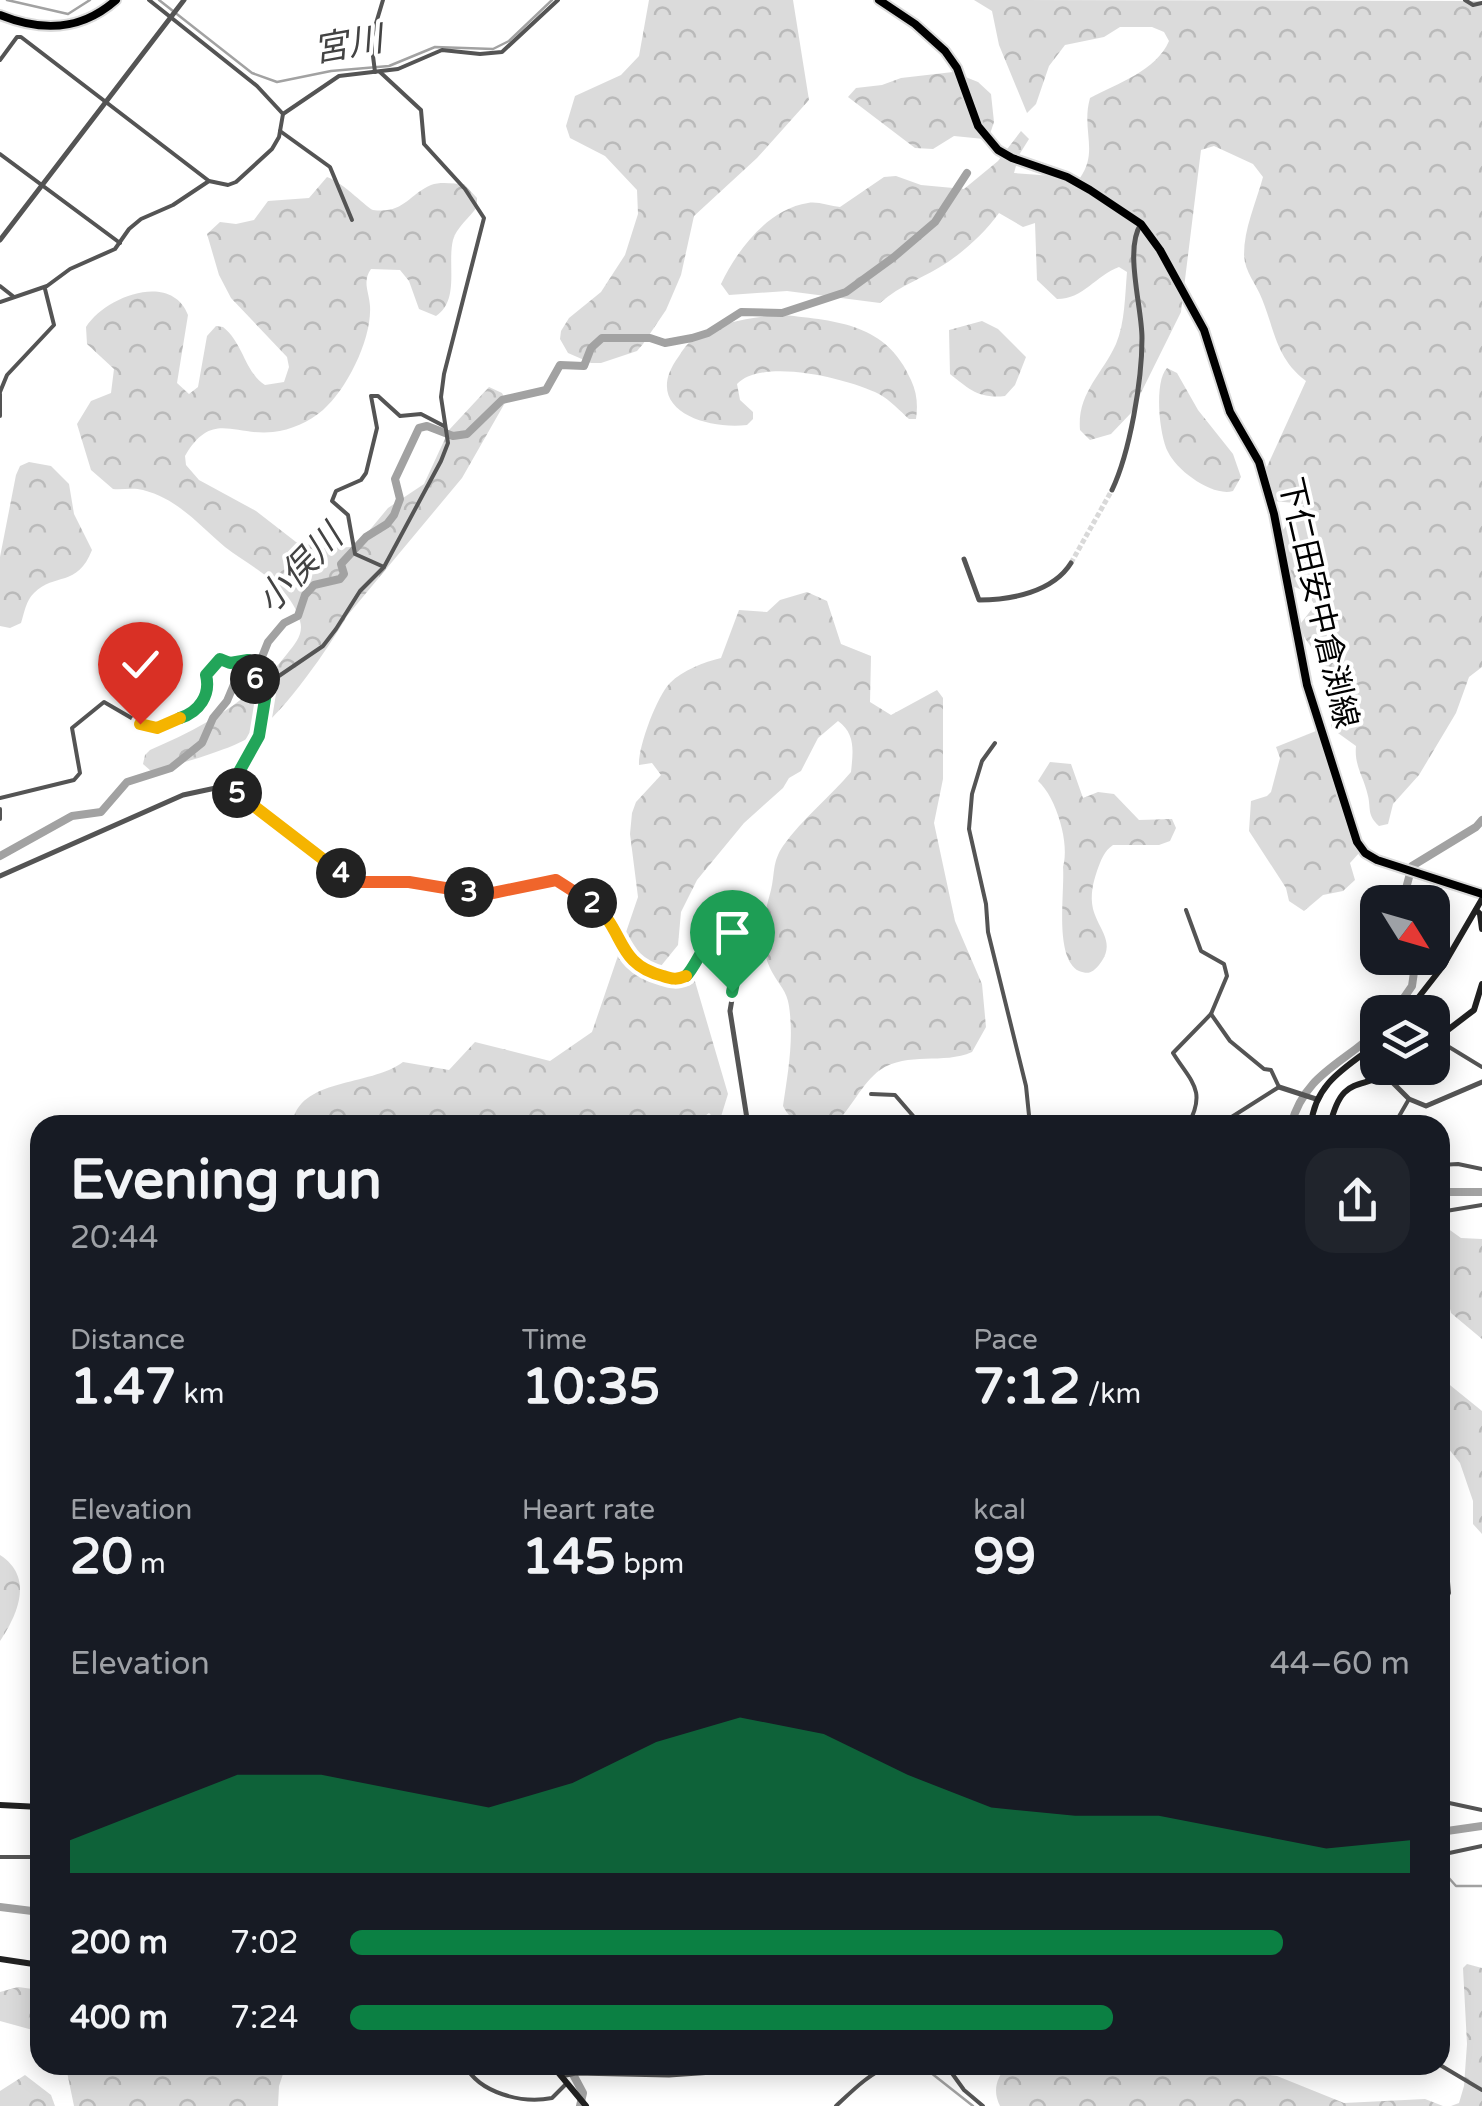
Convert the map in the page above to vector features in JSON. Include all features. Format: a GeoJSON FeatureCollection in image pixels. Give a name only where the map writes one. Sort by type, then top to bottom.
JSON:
{"type":"FeatureCollection","features":[{"type":"Feature","properties":{"kind":"main road"},"geometry":{"type":"LineString","coordinates":[[0,15],[37,26],[63,26],[88,19],[116,0]]}},
{"type":"Feature","properties":{"kind":"main road","name":"下仁田安中倉渕線"},"geometry":{"type":"LineString","coordinates":[[879,0],[945,50],[958,68],[978,126],[998,150],[1075,181],[1141,224],[1160,250],[1204,330],[1230,412],[1259,462],[1274,514],[1307,685],[1358,842],[1370,857],[1482,897]]}},
{"type":"Feature","properties":{"kind":"main road"},"geometry":{"type":"LineString","coordinates":[[1421,995],[1443,966],[1482,897]]}},
{"type":"Feature","properties":{"kind":"main road"},"geometry":{"type":"LineString","coordinates":[[1476,910],[1482,928]]}},
{"type":"Feature","properties":{"kind":"main road"},"geometry":{"type":"LineString","coordinates":[[1450,1028],[1474,1010],[1482,984]]}},
{"type":"Feature","properties":{"kind":"main road"},"geometry":{"type":"LineString","coordinates":[[1312,1115],[1313,1098],[1332,1077],[1360,1056]]}},
{"type":"Feature","properties":{"kind":"main road"},"geometry":{"type":"LineString","coordinates":[[1332,1115],[1344,1091],[1360,1085]]}},
{"type":"Feature","properties":{"kind":"main road"},"geometry":{"type":"LineString","coordinates":[[0,1805],[30,1806]]}},
{"type":"Feature","properties":{"kind":"main road"},"geometry":{"type":"LineString","coordinates":[[0,1958],[30,1963]]}},
{"type":"Feature","properties":{"kind":"main road"},"geometry":{"type":"LineString","coordinates":[[568,2076],[583,2102]]}},
{"type":"Feature","properties":{"kind":"street"},"geometry":{"type":"LineString","coordinates":[[149,0],[173,13],[283,114]]}},
{"type":"Feature","properties":{"kind":"street"},"geometry":{"type":"LineString","coordinates":[[0,240],[184,0]]}},
{"type":"Feature","properties":{"kind":"street"},"geometry":{"type":"LineString","coordinates":[[230,788],[259,736],[267,687],[323,646],[360,592],[384,567],[447,448],[441,397],[444,374],[484,218],[465,189],[424,144],[421,110],[377,72],[371,40],[383,0]]}},
{"type":"Feature","properties":{"kind":"street"},"geometry":{"type":"LineString","coordinates":[[0,60],[19,36],[209,181],[228,185],[272,149],[283,114],[339,76],[398,69],[442,50],[502,52],[558,0]]}},
{"type":"Feature","properties":{"kind":"street"},"geometry":{"type":"LineString","coordinates":[[1465,0],[1473,5],[1482,3]]}},
{"type":"Feature","properties":{"kind":"street"},"geometry":{"type":"LineString","coordinates":[[280,131],[330,167],[352,220]]}},
{"type":"Feature","properties":{"kind":"street"},"geometry":{"type":"LineString","coordinates":[[0,154],[120,243]]}},
{"type":"Feature","properties":{"kind":"street"},"geometry":{"type":"LineString","coordinates":[[0,302],[46,286],[70,269],[106,253],[141,219],[173,205],[209,181]]}},
{"type":"Feature","properties":{"kind":"street"},"geometry":{"type":"LineString","coordinates":[[1112,490],[1125,459],[1141,359],[1134,242],[1141,224]]}},
{"type":"Feature","properties":{"kind":"street"},"geometry":{"type":"LineString","coordinates":[[0,286],[14,297]]}},
{"type":"Feature","properties":{"kind":"street"},"geometry":{"type":"LineString","coordinates":[[0,416],[0,393],[7,375],[54,324],[44,295],[46,286]]}},
{"type":"Feature","properties":{"kind":"street"},"geometry":{"type":"LineString","coordinates":[[384,567],[356,554],[348,515],[332,501],[338,490],[361,480],[366,473],[376,428],[372,396],[378,396],[400,416],[420,414],[446,427]]}},
{"type":"Feature","properties":{"kind":"street"},"geometry":{"type":"LineString","coordinates":[[964,559],[978,600],[1043,588],[1054,583],[1071,563]]}},
{"type":"Feature","properties":{"kind":"street"},"geometry":{"type":"LineString","coordinates":[[0,798],[74,780],[80,773],[72,728],[104,702],[150,728],[168,726],[193,713],[208,691],[208,671],[221,659],[230,663],[248,660],[253,677],[267,687]]}},
{"type":"Feature","properties":{"kind":"street"},"geometry":{"type":"LineString","coordinates":[[995,743],[982,760],[972,794],[969,829],[986,904],[988,932],[1026,1086],[1029,1115]]}},
{"type":"Feature","properties":{"kind":"street"},"geometry":{"type":"LineString","coordinates":[[0,875],[213,786],[230,788],[348,878],[359,882],[409,882],[488,894],[561,881],[604,914],[630,959],[648,972],[669,978],[685,977],[710,938],[733,935],[741,949],[730,1011],[746,1115]]}},
{"type":"Feature","properties":{"kind":"street"},"geometry":{"type":"LineString","coordinates":[[0,808],[0,819]]}},
{"type":"Feature","properties":{"kind":"street"},"geometry":{"type":"LineString","coordinates":[[1186,910],[1201,951],[1224,964],[1227,972],[1211,1014],[1173,1053],[1197,1093],[1193,1115]]}},
{"type":"Feature","properties":{"kind":"street"},"geometry":{"type":"LineString","coordinates":[[1211,1014],[1234,1045],[1264,1069],[1271,1070],[1279,1087]]}},
{"type":"Feature","properties":{"kind":"street"},"geometry":{"type":"LineString","coordinates":[[1450,1049],[1482,1067]]}},
{"type":"Feature","properties":{"kind":"street"},"geometry":{"type":"LineString","coordinates":[[1395,1085],[1409,1099],[1430,1106],[1482,1082]]}},
{"type":"Feature","properties":{"kind":"street"},"geometry":{"type":"LineString","coordinates":[[1235,1115],[1279,1087],[1313,1098]]}},
{"type":"Feature","properties":{"kind":"street"},"geometry":{"type":"LineString","coordinates":[[871,1094],[896,1094],[913,1115]]}},
{"type":"Feature","properties":{"kind":"street"},"geometry":{"type":"LineString","coordinates":[[1400,1115],[1409,1099]]}},
{"type":"Feature","properties":{"kind":"street"},"geometry":{"type":"LineString","coordinates":[[1450,1164],[1482,1169]]}},
{"type":"Feature","properties":{"kind":"street"},"geometry":{"type":"LineString","coordinates":[[1450,1210],[1482,1205]]}},
{"type":"Feature","properties":{"kind":"street"},"geometry":{"type":"LineString","coordinates":[[1450,1803],[1482,1810]]}},
{"type":"Feature","properties":{"kind":"street"},"geometry":{"type":"LineString","coordinates":[[1450,1853],[1482,1846]]}},
{"type":"Feature","properties":{"kind":"street"},"geometry":{"type":"LineString","coordinates":[[0,1856],[30,1857]]}},
{"type":"Feature","properties":{"kind":"street"},"geometry":{"type":"LineString","coordinates":[[1450,2071],[1482,2090]]}},
{"type":"Feature","properties":{"kind":"street"},"geometry":{"type":"LineString","coordinates":[[473,2075],[480,2084],[501,2094],[526,2098],[552,2098],[568,2076],[669,2075]]}},
{"type":"Feature","properties":{"kind":"street"},"geometry":{"type":"LineString","coordinates":[[836,2106],[848,2092],[874,2075]]}},
{"type":"Feature","properties":{"kind":"street"},"geometry":{"type":"LineString","coordinates":[[953,2075],[983,2106]]}},
{"type":"Feature","properties":{"kind":"green space"},"geometry":{"type":"Polygon","coordinates":[[[649,0],[793,0],[809,100],[757,158],[694,216],[681,275],[666,310],[643,344],[637,351],[591,363],[568,353],[560,339],[561,331],[569,318],[601,292],[625,255],[638,214],[637,190],[605,156],[570,138],[566,126],[575,96],[621,75],[639,56],[649,0]]]}},
{"type":"Feature","properties":{"kind":"green space"},"geometry":{"type":"Polygon","coordinates":[[[974,0],[1482,1],[1482,667],[1469,677],[1456,713],[1419,775],[1393,804],[1388,824],[1379,826],[1371,815],[1356,746],[1331,728],[1323,679],[1302,630],[1301,623],[1315,605],[1305,591],[1292,586],[1282,531],[1304,504],[1274,501],[1266,469],[1306,381],[1282,353],[1245,261],[1246,235],[1263,177],[1253,164],[1214,146],[1201,150],[1181,312],[1131,413],[1111,434],[1090,440],[1080,430],[1082,405],[1119,336],[1127,272],[1119,267],[1075,295],[1057,299],[1037,280],[1035,223],[1023,227],[999,213],[955,257],[880,303],[787,291],[729,295],[721,284],[745,245],[780,213],[812,203],[840,207],[884,177],[964,189],[998,161],[1021,131],[1029,139],[1014,173],[1080,178],[1088,159],[1090,98],[1146,68],[1169,41],[1164,32],[1152,27],[1120,27],[1104,37],[1065,45],[1049,66],[1036,104],[1027,113],[999,45],[992,11],[974,0]]]}},
{"type":"Feature","properties":{"kind":"green space"},"geometry":{"type":"Polygon","coordinates":[[[953,72],[978,82],[991,94],[994,122],[984,139],[954,136],[933,149],[915,148],[848,97],[856,88],[953,72]]]}},
{"type":"Feature","properties":{"kind":"green space"},"geometry":{"type":"Polygon","coordinates":[[[327,177],[373,210],[392,209],[435,184],[464,184],[477,198],[477,207],[453,240],[448,301],[436,316],[419,309],[409,281],[400,270],[371,269],[366,282],[370,306],[367,333],[356,362],[332,401],[312,418],[286,429],[259,432],[224,428],[204,433],[185,456],[186,465],[199,480],[256,511],[296,542],[325,548],[351,547],[358,544],[388,508],[424,484],[449,430],[489,387],[502,393],[506,401],[462,478],[347,616],[316,664],[275,715],[240,742],[151,771],[143,764],[150,750],[207,722],[258,686],[298,639],[301,626],[295,608],[279,587],[177,506],[143,490],[113,489],[91,470],[77,424],[91,401],[111,393],[114,369],[87,344],[86,327],[122,298],[138,293],[168,294],[180,302],[188,315],[177,383],[189,394],[198,387],[207,336],[216,326],[230,334],[265,385],[284,382],[289,367],[287,357],[231,298],[219,275],[207,234],[220,222],[254,220],[268,201],[309,198],[327,177]]]}},
{"type":"Feature","properties":{"kind":"green space"},"geometry":{"type":"Polygon","coordinates":[[[784,315],[842,323],[875,336],[889,347],[913,385],[916,419],[909,419],[883,396],[865,388],[828,377],[785,371],[749,376],[737,384],[740,400],[753,412],[747,425],[696,419],[672,402],[667,389],[669,374],[694,338],[738,321],[784,315]]]}},
{"type":"Feature","properties":{"kind":"green space"},"geometry":{"type":"Polygon","coordinates":[[[982,321],[998,329],[1026,357],[1015,385],[1005,396],[981,394],[950,374],[949,330],[982,321]]]}},
{"type":"Feature","properties":{"kind":"green space"},"geometry":{"type":"Polygon","coordinates":[[[1167,368],[1177,373],[1198,410],[1233,454],[1241,477],[1233,491],[1216,490],[1196,481],[1168,452],[1159,408],[1160,384],[1167,368]]]}},
{"type":"Feature","properties":{"kind":"green space"},"geometry":{"type":"Polygon","coordinates":[[[29,462],[51,466],[69,484],[74,514],[92,550],[80,570],[34,593],[21,623],[10,628],[0,626],[0,557],[16,475],[20,466],[29,462]]]}},
{"type":"Feature","properties":{"kind":"green space"},"geometry":{"type":"Polygon","coordinates":[[[807,592],[827,601],[841,644],[871,656],[870,702],[891,715],[937,690],[943,698],[943,779],[934,823],[955,921],[982,984],[986,1027],[972,1052],[891,1064],[868,1082],[843,1115],[789,1115],[783,1106],[790,1056],[789,1006],[764,951],[764,921],[779,852],[851,772],[851,738],[838,721],[818,738],[801,771],[744,823],[697,880],[681,912],[678,945],[652,977],[671,984],[694,978],[728,1094],[721,1115],[295,1115],[307,1098],[321,1091],[403,1062],[449,1070],[475,1042],[550,1061],[592,1032],[638,897],[630,834],[632,813],[636,802],[661,775],[652,763],[639,765],[645,735],[660,699],[681,674],[721,658],[739,610],[767,612],[780,600],[807,592]]]}},
{"type":"Feature","properties":{"kind":"green space"},"geometry":{"type":"Polygon","coordinates":[[[1316,731],[1360,852],[1350,863],[1355,880],[1343,891],[1323,895],[1304,911],[1289,901],[1286,888],[1249,831],[1251,801],[1271,792],[1280,758],[1276,747],[1316,731]]]}},
{"type":"Feature","properties":{"kind":"green space"},"geometry":{"type":"Polygon","coordinates":[[[1050,762],[1071,764],[1083,798],[1098,792],[1114,794],[1139,820],[1172,819],[1176,828],[1170,841],[1159,845],[1113,845],[1105,853],[1092,899],[1107,943],[1099,965],[1088,973],[1071,964],[1063,939],[1065,847],[1056,810],[1038,781],[1050,762]]]}},
{"type":"Feature","properties":{"kind":"green space"},"geometry":{"type":"Polygon","coordinates":[[[1450,1230],[1461,1238],[1482,1239],[1482,1339],[1451,1313],[1450,1230]]]}},
{"type":"Feature","properties":{"kind":"green space"},"geometry":{"type":"Polygon","coordinates":[[[1450,1385],[1482,1411],[1482,1534],[1473,1524],[1473,1501],[1460,1463],[1450,1450],[1450,1385]]]}},
{"type":"Feature","properties":{"kind":"green space"},"geometry":{"type":"Polygon","coordinates":[[[0,1555],[17,1574],[20,1596],[0,1641],[0,1555]]]}},
{"type":"Feature","properties":{"kind":"green space"},"geometry":{"type":"Polygon","coordinates":[[[1467,1964],[1482,1968],[1482,2106],[1451,2106],[1459,2103],[1464,2086],[1467,2044],[1463,1968],[1467,1964]]]}},
{"type":"Feature","properties":{"kind":"green space"},"geometry":{"type":"Polygon","coordinates":[[[30,1989],[30,2029],[0,2021],[0,1992],[30,1989]]]}},
{"type":"Feature","properties":{"kind":"green space"},"geometry":{"type":"Polygon","coordinates":[[[25,2075],[51,2095],[55,2106],[0,2106],[0,2091],[25,2075]]]}},
{"type":"Feature","properties":{"kind":"green space"},"geometry":{"type":"Polygon","coordinates":[[[68,2075],[283,2075],[278,2106],[74,2106],[68,2075]]]}},
{"type":"Feature","properties":{"kind":"green space"},"geometry":{"type":"Polygon","coordinates":[[[1001,2075],[1270,2075],[1344,2103],[1425,2099],[1443,2106],[1000,2106],[997,2084],[1001,2075]]]}},
{"type":"Feature","properties":{"kind":"waterway","name":"宮川"},"geometry":{"type":"LineString","coordinates":[[7,0],[68,14],[90,0]]}},
{"type":"Feature","properties":{"kind":"waterway","name":"宮川"},"geometry":{"type":"LineString","coordinates":[[159,0],[252,73],[277,82],[331,71],[389,66],[435,47],[493,49],[509,41],[552,0]]}},
{"type":"Feature","properties":{"kind":"waterway","name":"小俣川"},"geometry":{"type":"LineString","coordinates":[[0,856],[72,816],[101,812],[127,782],[171,768],[202,743],[235,682],[262,657],[268,642],[284,623],[298,616],[305,595],[314,585],[340,579],[344,574],[341,564],[394,515],[400,499],[395,479],[419,428],[427,426],[453,436],[467,434],[502,400],[546,390],[560,365],[584,366],[591,348],[602,338],[650,338],[665,343],[692,338],[708,333],[741,312],[782,313],[846,292],[935,222],[967,173]]}},
{"type":"Feature","properties":{"kind":"waterway"},"geometry":{"type":"LineString","coordinates":[[1407,885],[1412,866],[1482,820]]}},
{"type":"Feature","properties":{"kind":"waterway"},"geometry":{"type":"LineString","coordinates":[[1406,995],[1414,975]]}},
{"type":"Feature","properties":{"kind":"waterway"},"geometry":{"type":"LineString","coordinates":[[1294,1115],[1316,1081],[1360,1046]]}},
{"type":"Feature","properties":{"kind":"waterway"},"geometry":{"type":"LineString","coordinates":[[1450,1192],[1482,1192]]}},
{"type":"Feature","properties":{"kind":"waterway"},"geometry":{"type":"LineString","coordinates":[[1450,1831],[1482,1826]]}},
{"type":"Feature","properties":{"kind":"waterway"},"geometry":{"type":"LineString","coordinates":[[1450,1879],[1456,1886],[1482,1886]]}},
{"type":"Feature","properties":{"kind":"waterway"},"geometry":{"type":"LineString","coordinates":[[0,1907],[30,1911]]}},
{"type":"Feature","properties":{"kind":"waterway"},"geometry":{"type":"LineString","coordinates":[[573,2075],[583,2093],[580,2106]]}},
{"type":"Feature","properties":{"kind":"waterway"},"geometry":{"type":"LineString","coordinates":[[934,2075],[973,2106]]}},
{"type":"Feature","properties":{"kind":"tunnel"},"geometry":{"type":"LineString","coordinates":[[1071,563],[1112,490]]}},
{"type":"Feature","properties":{"kind":"route"},"geometry":{"type":"LineString","coordinates":[[140,724],[165,727],[193,713],[206,696],[206,675],[212,666],[220,659],[232,663],[246,658],[251,675],[267,687],[259,736],[230,788],[348,878],[488,894],[561,881],[610,920],[630,959],[648,972],[669,978],[685,977],[710,938],[733,935],[741,949],[732,992]]}}]}
